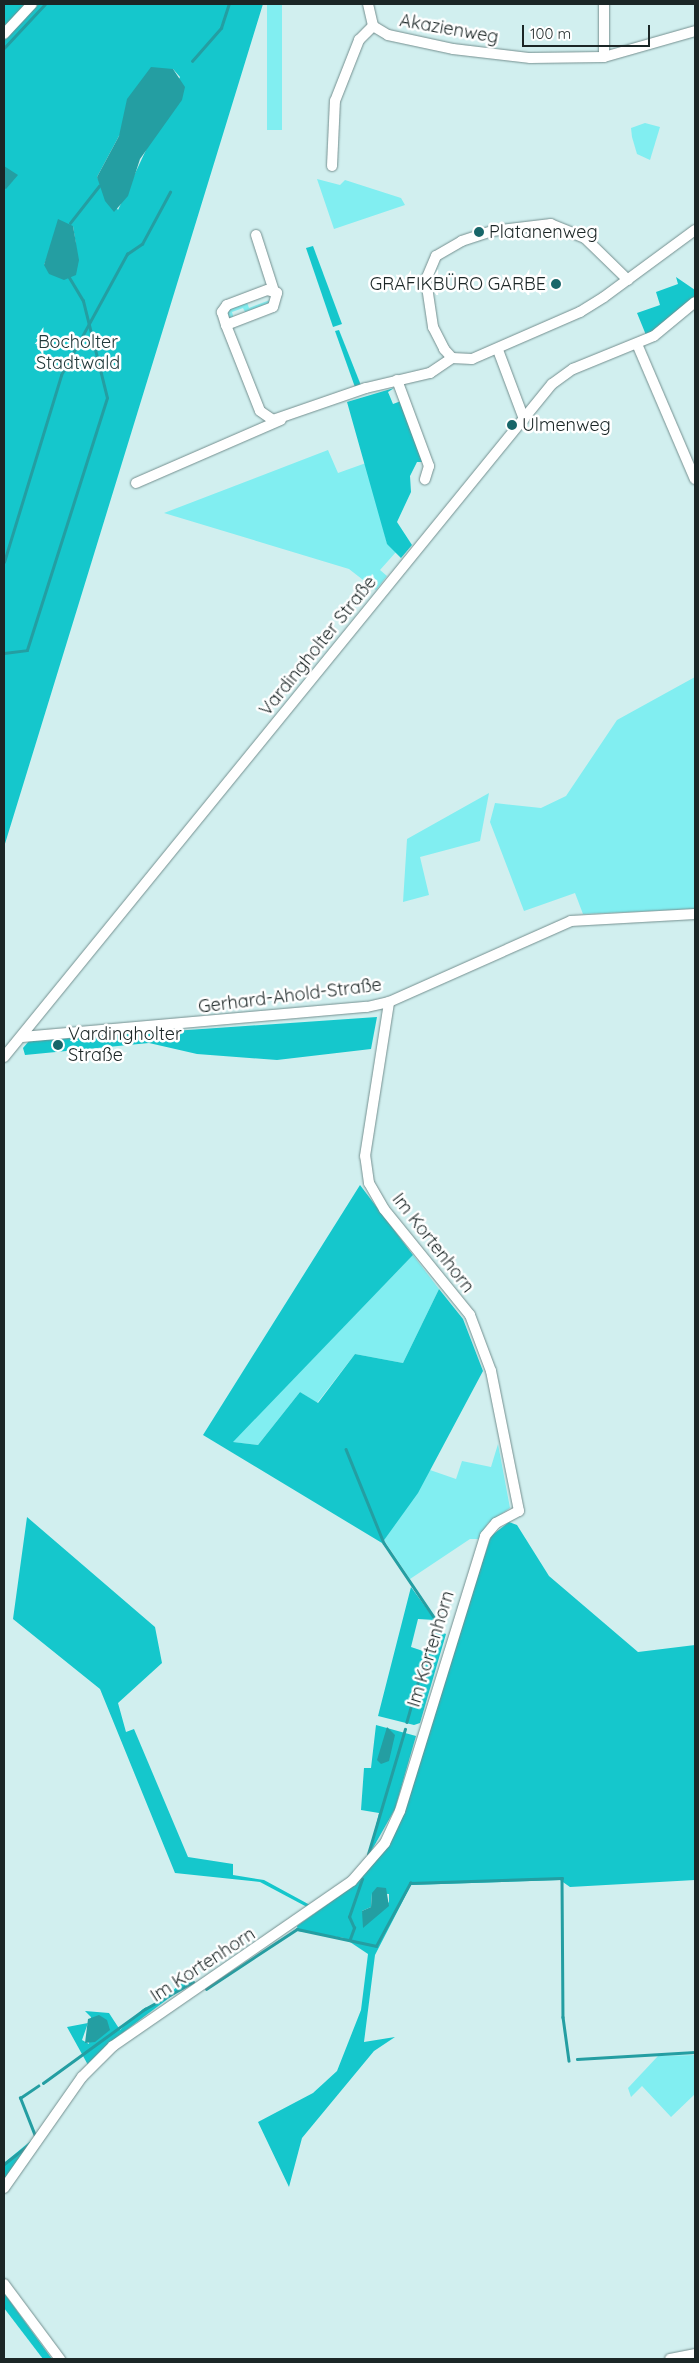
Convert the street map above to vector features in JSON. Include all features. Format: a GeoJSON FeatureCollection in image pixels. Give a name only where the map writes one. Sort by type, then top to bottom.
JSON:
{"type":"FeatureCollection","features":[{"type":"Feature","properties":{"kind":"street"},"geometry":{"type":"LineString","coordinates":[[4,34],[32,4]]}},
{"type":"Feature","properties":{"kind":"street","name":"Akazienweg"},"geometry":{"type":"LineString","coordinates":[[368,4],[373,26],[388,35],[452,49],[560,60],[604,57],[695,32]]}},
{"type":"Feature","properties":{"kind":"street"},"geometry":{"type":"LineString","coordinates":[[604,4],[604,57]]}},
{"type":"Feature","properties":{"kind":"street"},"geometry":{"type":"LineString","coordinates":[[332,166],[335,101],[359,40],[373,26]]}},
{"type":"Feature","properties":{"kind":"street"},"geometry":{"type":"LineString","coordinates":[[452,358],[433,327],[426,280],[436,256],[462,241],[492,231],[551,224],[585,238],[628,280]]}},
{"type":"Feature","properties":{"kind":"street"},"geometry":{"type":"LineString","coordinates":[[136,483],[284,419],[397,380],[430,373],[452,358],[472,359],[498,350],[580,312],[628,280],[695,230]]}},
{"type":"Feature","properties":{"kind":"street"},"geometry":{"type":"LineString","coordinates":[[226,325],[276,306],[278,296],[274,291],[256,236]]}},
{"type":"Feature","properties":{"kind":"street"},"geometry":{"type":"LineString","coordinates":[[274,291],[225,307],[226,325],[260,411],[273,420],[284,419]]}},
{"type":"Feature","properties":{"kind":"street","name":"Vardingholter Straße"},"geometry":{"type":"LineString","coordinates":[[4,1057],[524,418],[563,376],[637,344],[670,326],[695,302]]}},
{"type":"Feature","properties":{"kind":"street"},"geometry":{"type":"LineString","coordinates":[[637,344],[695,479]]}},
{"type":"Feature","properties":{"kind":"street"},"geometry":{"type":"LineString","coordinates":[[498,350],[524,418]]}},
{"type":"Feature","properties":{"kind":"street"},"geometry":{"type":"LineString","coordinates":[[397,380],[429,466],[425,479]]}},
{"type":"Feature","properties":{"kind":"street","name":"Gerhard-Ahold-Straße"},"geometry":{"type":"LineString","coordinates":[[22,1037],[389,1002],[571,921],[695,914]]}},
{"type":"Feature","properties":{"kind":"street","name":"Im Kortenhorn"},"geometry":{"type":"LineString","coordinates":[[4,2188],[32,2155],[82,2078],[113,2046],[352,1882],[385,1843],[400,1811],[485,1536],[496,1522],[519,1511],[491,1371],[470,1315],[384,1209],[369,1183],[365,1156],[389,1002]]}},
{"type":"Feature","properties":{"kind":"street"},"geometry":{"type":"LineString","coordinates":[[4,2284],[60,2359]]}},
{"type":"Feature","properties":{"kind":"street"},"geometry":{"type":"LineString","coordinates":[[670,2359],[695,2354]]}},
{"type":"Feature","properties":{"kind":"shaded area"},"geometry":{"type":"Polygon","coordinates":[[[267,4],[282,4],[282,130],[267,130],[267,4]]]}},
{"type":"Feature","properties":{"kind":"shaded area"},"geometry":{"type":"Polygon","coordinates":[[[151,67],[173,69],[185,87],[182,100],[140,159],[128,196],[114,212],[105,201],[97,177],[119,136],[127,99],[151,67]]]}},
{"type":"Feature","properties":{"kind":"shaded area"},"geometry":{"type":"Polygon","coordinates":[[[645,123],[660,127],[650,160],[637,154],[632,137],[631,128],[645,123]]]}},
{"type":"Feature","properties":{"kind":"shaded area"},"geometry":{"type":"Polygon","coordinates":[[[4,166],[18,175],[6,189],[4,188],[4,166]]]}},
{"type":"Feature","properties":{"kind":"shaded area"},"geometry":{"type":"Polygon","coordinates":[[[317,179],[340,185],[345,180],[401,198],[405,205],[334,229],[317,179]]]}},
{"type":"Feature","properties":{"kind":"shaded area"},"geometry":{"type":"Polygon","coordinates":[[[58,219],[73,226],[79,260],[76,275],[64,280],[49,274],[44,265],[58,219]]]}},
{"type":"Feature","properties":{"kind":"shaded area"},"geometry":{"type":"Polygon","coordinates":[[[271,293],[274,301],[246,314],[243,308],[232,312],[234,319],[227,317],[227,310],[247,302],[249,308],[270,300],[271,293]]]}},
{"type":"Feature","properties":{"kind":"shaded area"},"geometry":{"type":"Polygon","coordinates":[[[328,450],[338,473],[366,463],[387,543],[396,552],[380,570],[387,576],[376,590],[349,569],[164,513],[328,450]]]}},
{"type":"Feature","properties":{"kind":"shaded area"},"geometry":{"type":"Polygon","coordinates":[[[695,677],[695,909],[583,914],[575,893],[524,911],[490,822],[495,803],[541,808],[566,796],[617,720],[695,677]]]}},
{"type":"Feature","properties":{"kind":"shaded area"},"geometry":{"type":"Polygon","coordinates":[[[489,793],[480,841],[420,857],[429,895],[403,902],[407,839],[489,793]]]}},
{"type":"Feature","properties":{"kind":"shaded area"},"geometry":{"type":"Polygon","coordinates":[[[413,1255],[439,1289],[403,1363],[355,1354],[317,1403],[300,1392],[258,1445],[232,1442],[413,1255]]]}},
{"type":"Feature","properties":{"kind":"shaded area"},"geometry":{"type":"Polygon","coordinates":[[[498,1444],[510,1508],[488,1523],[479,1539],[470,1539],[410,1579],[384,1540],[430,1470],[456,1479],[462,1461],[491,1467],[498,1444]]]}},
{"type":"Feature","properties":{"kind":"shaded area"},"geometry":{"type":"Polygon","coordinates":[[[387,1727],[395,1735],[389,1761],[381,1764],[377,1760],[387,1727]]]}},
{"type":"Feature","properties":{"kind":"shaded area"},"geometry":{"type":"Polygon","coordinates":[[[377,1887],[386,1888],[389,1906],[363,1928],[362,1911],[371,1907],[372,1893],[377,1887]]]}},
{"type":"Feature","properties":{"kind":"shaded area"},"geometry":{"type":"Polygon","coordinates":[[[99,2015],[107,2020],[110,2030],[95,2042],[85,2043],[88,2019],[99,2015]]]}},
{"type":"Feature","properties":{"kind":"shaded area"},"geometry":{"type":"Polygon","coordinates":[[[695,2055],[695,2094],[671,2117],[642,2086],[631,2097],[628,2088],[658,2056],[695,2055]]]}},
{"type":"Feature","properties":{"kind":"green space","name":"Bocholter Stadtwald"},"geometry":{"type":"Polygon","coordinates":[[[4,4],[263,4],[4,847],[4,4]],[[173,69],[119,136],[97,177],[118,210],[180,77],[173,69]],[[73,226],[54,240],[44,265],[76,245],[73,226]]]}},
{"type":"Feature","properties":{"kind":"green space"},"geometry":{"type":"Polygon","coordinates":[[[313,246],[342,324],[333,327],[306,248],[313,246]]]}},
{"type":"Feature","properties":{"kind":"green space"},"geometry":{"type":"Polygon","coordinates":[[[676,277],[695,290],[695,297],[668,324],[646,335],[637,313],[660,305],[656,292],[678,284],[676,277]]]}},
{"type":"Feature","properties":{"kind":"green space"},"geometry":{"type":"Polygon","coordinates":[[[339,330],[362,388],[356,390],[335,331],[339,330]]]}},
{"type":"Feature","properties":{"kind":"green space"},"geometry":{"type":"Polygon","coordinates":[[[394,388],[388,392],[393,404],[401,401],[424,462],[417,462],[410,476],[411,492],[397,522],[412,545],[401,558],[387,544],[347,402],[394,388]]]}},
{"type":"Feature","properties":{"kind":"green space"},"geometry":{"type":"Polygon","coordinates":[[[377,1017],[371,1049],[277,1060],[197,1054],[149,1043],[25,1055],[23,1048],[29,1041],[377,1017]]]}},
{"type":"Feature","properties":{"kind":"green space"},"geometry":{"type":"Polygon","coordinates":[[[360,1185],[413,1255],[233,1442],[258,1445],[300,1392],[318,1403],[355,1354],[403,1363],[439,1289],[463,1319],[483,1371],[418,1493],[382,1543],[203,1435],[360,1185]]]}},
{"type":"Feature","properties":{"kind":"green space"},"geometry":{"type":"Polygon","coordinates":[[[27,1517],[155,1627],[162,1663],[118,1703],[126,1732],[134,1729],[188,1857],[233,1864],[233,1875],[264,1880],[310,1905],[307,1907],[260,1882],[175,1873],[100,1689],[13,1619],[27,1517]]]}},
{"type":"Feature","properties":{"kind":"green space"},"geometry":{"type":"Polygon","coordinates":[[[509,1522],[517,1525],[549,1576],[638,1652],[695,1645],[695,1880],[570,1887],[560,1880],[411,1885],[375,1955],[364,2042],[395,2037],[374,2051],[302,2138],[289,2187],[258,2122],[313,2093],[337,2071],[361,2010],[368,1954],[344,1938],[298,1931],[297,1926],[356,1884],[388,1844],[491,1536],[509,1522]],[[372,1893],[371,1907],[362,1911],[367,1924],[389,1902],[389,1894],[372,1893]]]}},
{"type":"Feature","properties":{"kind":"green space"},"geometry":{"type":"Polygon","coordinates":[[[411,1587],[435,1620],[418,1619],[411,1647],[426,1652],[433,1629],[446,1634],[420,1723],[414,1725],[378,1716],[411,1587]]]}},
{"type":"Feature","properties":{"kind":"green space"},"geometry":{"type":"Polygon","coordinates":[[[376,1725],[416,1736],[395,1809],[369,1855],[379,1813],[361,1810],[364,1768],[371,1768],[376,1725]]]}},
{"type":"Feature","properties":{"kind":"green space"},"geometry":{"type":"Polygon","coordinates":[[[193,1980],[117,2037],[88,2065],[67,2027],[88,2023],[82,2040],[89,2044],[91,2017],[85,2011],[109,2013],[120,2030],[143,2009],[163,2000],[182,1982],[193,1980]]]}},
{"type":"Feature","properties":{"kind":"green space"},"geometry":{"type":"Polygon","coordinates":[[[33,2139],[4,2180],[4,2163],[33,2139]]]}},
{"type":"Feature","properties":{"kind":"green space"},"geometry":{"type":"Polygon","coordinates":[[[4,2293],[52,2359],[43,2359],[4,2308],[4,2293]]]}},
{"type":"Feature","properties":{"kind":"waterway"},"geometry":{"type":"LineString","coordinates":[[4,48],[45,4]]}},
{"type":"Feature","properties":{"kind":"waterway"},"geometry":{"type":"LineString","coordinates":[[192,61],[221,28],[229,4]]}},
{"type":"Feature","properties":{"kind":"waterway"},"geometry":{"type":"LineString","coordinates":[[70,223],[99,186]]}},
{"type":"Feature","properties":{"kind":"waterway"},"geometry":{"type":"LineString","coordinates":[[4,562],[61,375],[127,254],[142,244],[170,192]]}},
{"type":"Feature","properties":{"kind":"waterway"},"geometry":{"type":"LineString","coordinates":[[4,653],[27,650],[107,398],[83,301],[69,278]]}},
{"type":"Feature","properties":{"kind":"waterway"},"geometry":{"type":"LineString","coordinates":[[346,1449],[384,1543],[436,1620],[407,1722]]}},
{"type":"Feature","properties":{"kind":"waterway"},"geometry":{"type":"LineString","coordinates":[[368,1854],[405,1729]]}},
{"type":"Feature","properties":{"kind":"waterway"},"geometry":{"type":"LineString","coordinates":[[206,1989],[297,1929],[376,1946],[410,1883],[562,1878],[563,2017],[569,2061]]}},
{"type":"Feature","properties":{"kind":"waterway"},"geometry":{"type":"LineString","coordinates":[[350,1939],[354,1928],[349,1917],[362,1879]]}},
{"type":"Feature","properties":{"kind":"waterway"},"geometry":{"type":"LineString","coordinates":[[43,2083],[145,2009],[193,1982]]}},
{"type":"Feature","properties":{"kind":"waterway"},"geometry":{"type":"LineString","coordinates":[[577,2059],[695,2052]]}},
{"type":"Feature","properties":{"kind":"waterway"},"geometry":{"type":"LineString","coordinates":[[35,2136],[20,2098],[38,2086]]}},
{"type":"Feature","properties":{"kind":"waterway"},"geometry":{"type":"LineString","coordinates":[[4,2164],[33,2141]]}},
{"type":"Feature","properties":{"kind":"place","name":"Platanenweg"},"geometry":{"type":"Point","coordinates":[479,232]}},
{"type":"Feature","properties":{"kind":"place","name":"GRAFIKBÜRO GARBE"},"geometry":{"type":"Point","coordinates":[556,284]}},
{"type":"Feature","properties":{"kind":"place","name":"Ulmenweg"},"geometry":{"type":"Point","coordinates":[512,425]}},
{"type":"Feature","properties":{"kind":"place","name":"Vardingholter Straße"},"geometry":{"type":"Point","coordinates":[58,1045]}}]}
